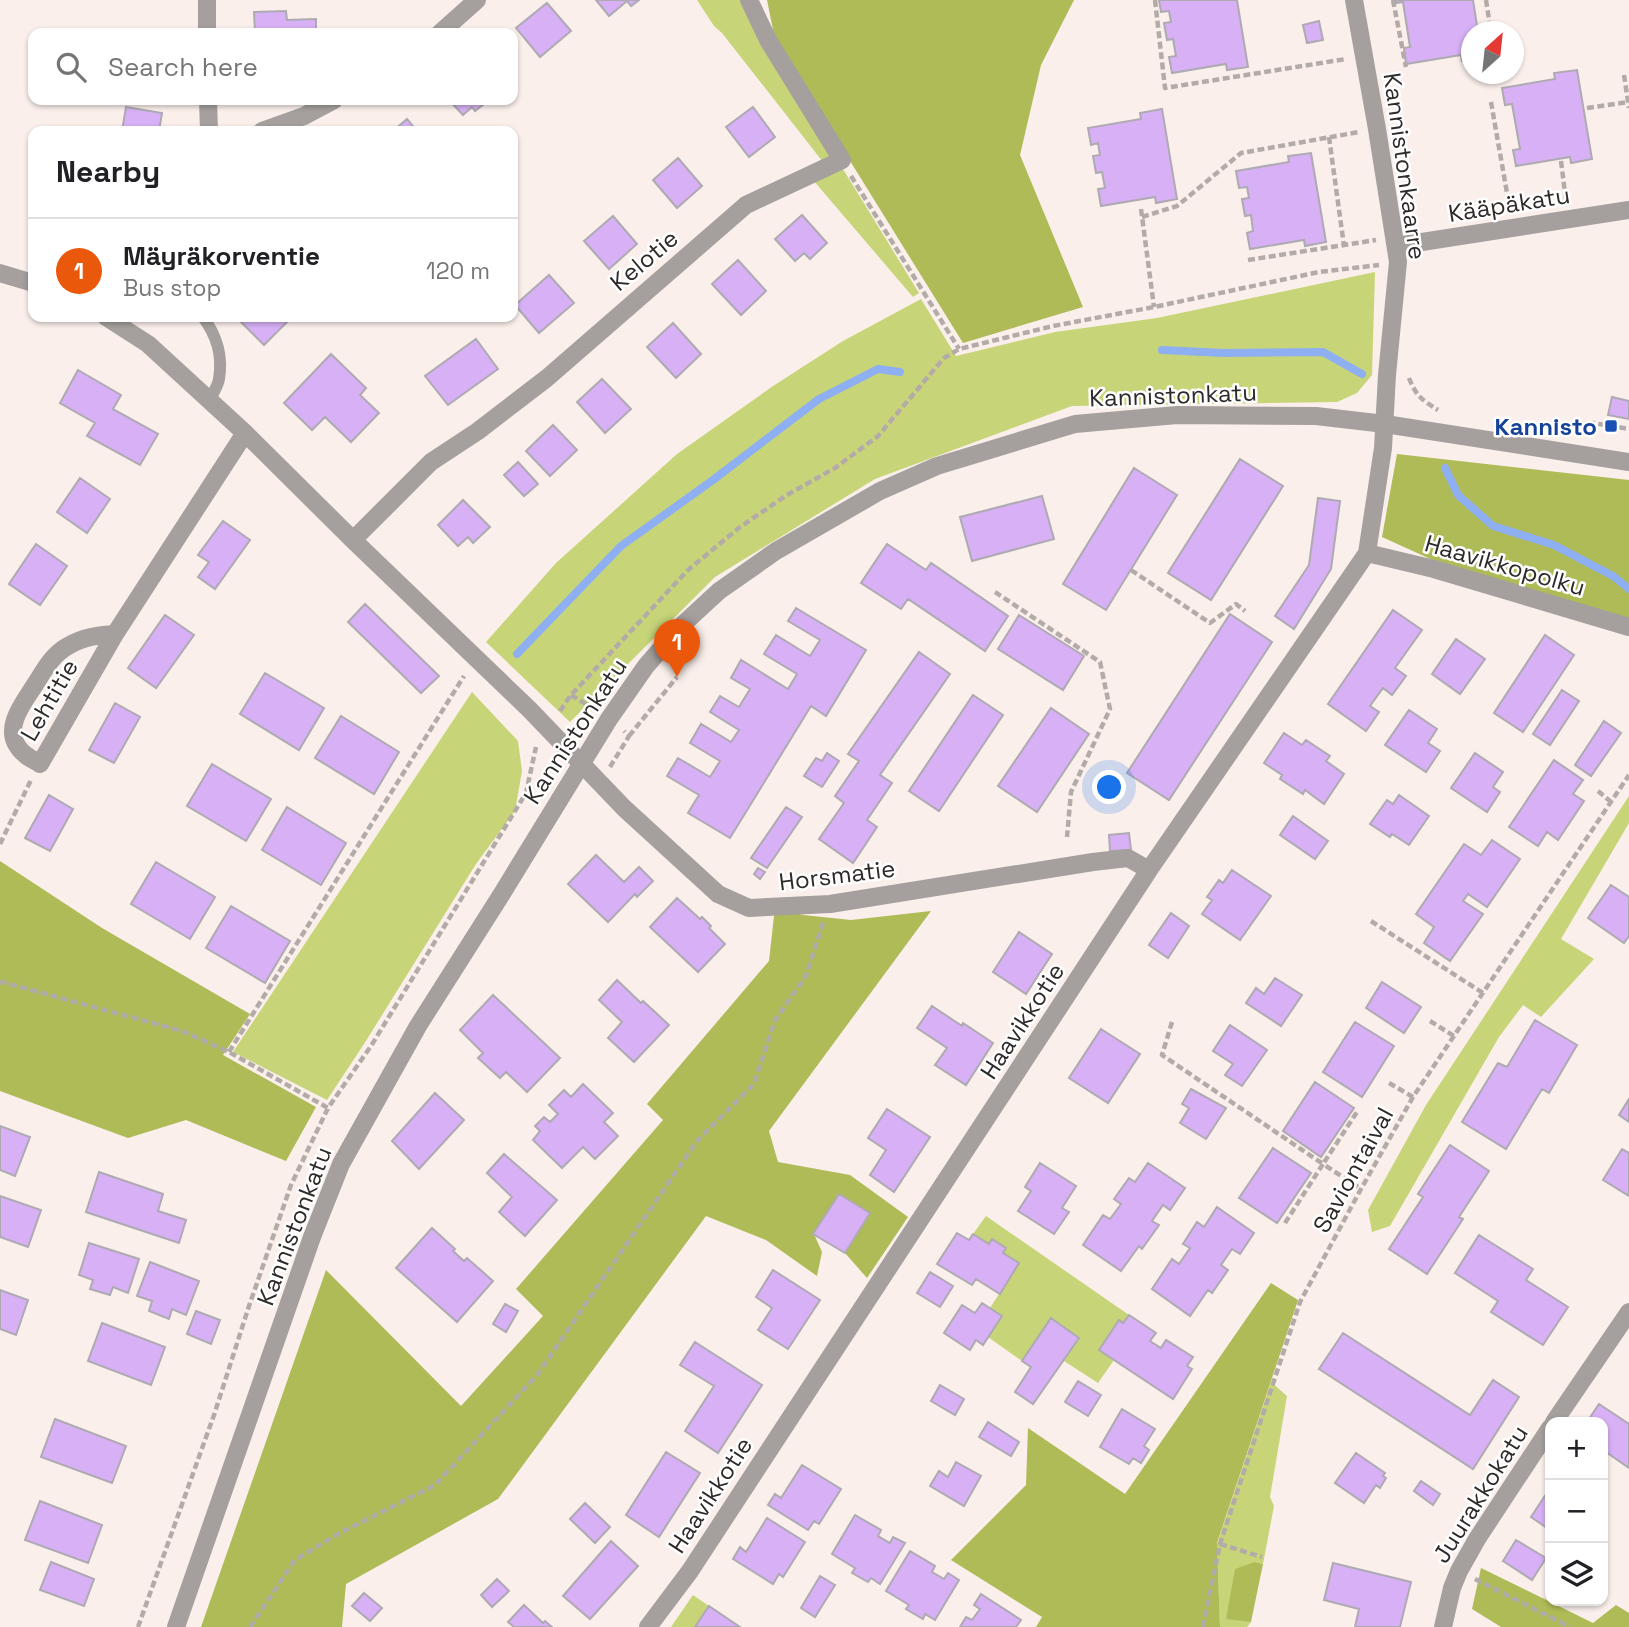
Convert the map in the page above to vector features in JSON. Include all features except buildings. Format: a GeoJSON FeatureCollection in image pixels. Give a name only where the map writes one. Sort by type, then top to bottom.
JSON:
{"type":"FeatureCollection","features":[{"type":"Feature","properties":{"kind":"street"},"geometry":{"type":"LineString","coordinates":[[207,0],[207,28]]}},
{"type":"Feature","properties":{"kind":"street"},"geometry":{"type":"LineString","coordinates":[[446,28],[477,0]]}},
{"type":"Feature","properties":{"kind":"street"},"geometry":{"type":"LineString","coordinates":[[749,0],[768,40],[842,160]]}},
{"type":"Feature","properties":{"kind":"street","name":"Kannistonkaarre"},"geometry":{"type":"LineString","coordinates":[[1354,0],[1396,249],[1385,424]]}},
{"type":"Feature","properties":{"kind":"street"},"geometry":{"type":"LineString","coordinates":[[208,105],[209,126]]}},
{"type":"Feature","properties":{"kind":"street"},"geometry":{"type":"LineString","coordinates":[[276,126],[325,105]]}},
{"type":"Feature","properties":{"kind":"street","name":"Kelotie"},"geometry":{"type":"LineString","coordinates":[[353,540],[431,462],[478,431],[547,378],[746,205],[842,160]]}},
{"type":"Feature","properties":{"kind":"street","name":"Kääpäkatu"},"geometry":{"type":"LineString","coordinates":[[1396,249],[1629,210]]}},
{"type":"Feature","properties":{"kind":"street"},"geometry":{"type":"LineString","coordinates":[[0,273],[28,281]]}},
{"type":"Feature","properties":{"kind":"street","name":"Horsmatie"},"geometry":{"type":"LineString","coordinates":[[133,324],[148,344],[246,433],[530,710],[624,808],[718,894],[749,908],[830,904],[1116,859],[1128,858],[1149,870]]}},
{"type":"Feature","properties":{"kind":"street","name":"Kannistonkatu"},"geometry":{"type":"LineString","coordinates":[[176,1627],[312,1237],[341,1164],[418,1026],[609,719],[646,666],[680,627],[719,592],[776,551],[880,491],[937,466],[1075,424],[1177,415],[1316,416],[1385,424],[1629,462]]}},
{"type":"Feature","properties":{"kind":"street","name":"Haavikkotie"},"geometry":{"type":"LineString","coordinates":[[648,1627],[690,1571],[1149,870],[1367,553],[1385,424]]}},
{"type":"Feature","properties":{"kind":"street","name":"Lehtitie"},"geometry":{"type":"LineString","coordinates":[[115,634],[92,636],[68,646],[54,656],[17,713],[13,729],[16,746],[26,755],[40,764],[115,634],[246,433]]}},
{"type":"Feature","properties":{"kind":"street","name":"Haavikkopolku"},"geometry":{"type":"LineString","coordinates":[[1367,553],[1434,569],[1629,627]]}},
{"type":"Feature","properties":{"kind":"street","name":"Juurakkokatu"},"geometry":{"type":"LineString","coordinates":[[1557,1417],[1629,1312]]}},
{"type":"Feature","properties":{"kind":"street","name":"Juurakkokatu"},"geometry":{"type":"LineString","coordinates":[[1443,1627],[1459,1571],[1545,1435]]}},
{"type":"Feature","properties":{"kind":"lane"},"geometry":{"type":"LineString","coordinates":[[207,322],[219,350],[219,382],[210,400]]}},
{"type":"Feature","properties":{"kind":"path"},"geometry":{"type":"LineString","coordinates":[[1155,0],[1165,88],[1364,56]]}},
{"type":"Feature","properties":{"kind":"path"},"geometry":{"type":"LineString","coordinates":[[1393,0],[1406,67]]}},
{"type":"Feature","properties":{"kind":"path"},"geometry":{"type":"LineString","coordinates":[[1486,0],[1489,21]]}},
{"type":"Feature","properties":{"kind":"path"},"geometry":{"type":"LineString","coordinates":[[1587,108],[1629,104],[1624,75]]}},
{"type":"Feature","properties":{"kind":"path"},"geometry":{"type":"LineString","coordinates":[[1491,102],[1513,228]]}},
{"type":"Feature","properties":{"kind":"path"},"geometry":{"type":"LineString","coordinates":[[1142,217],[1177,206],[1241,153],[1377,129]]}},
{"type":"Feature","properties":{"kind":"path"},"geometry":{"type":"LineString","coordinates":[[1329,137],[1344,246]]}},
{"type":"Feature","properties":{"kind":"path"},"geometry":{"type":"LineString","coordinates":[[842,160],[958,349]]}},
{"type":"Feature","properties":{"kind":"path"},"geometry":{"type":"LineString","coordinates":[[1561,161],[1568,219]]}},
{"type":"Feature","properties":{"kind":"path"},"geometry":{"type":"LineString","coordinates":[[1141,209],[1154,307]]}},
{"type":"Feature","properties":{"kind":"path"},"geometry":{"type":"LineString","coordinates":[[1248,260],[1344,246],[1396,249]]}},
{"type":"Feature","properties":{"kind":"path"},"geometry":{"type":"LineString","coordinates":[[787,495],[835,468],[878,436],[944,358],[958,349],[1053,326],[1320,272],[1396,249]]}},
{"type":"Feature","properties":{"kind":"path"},"geometry":{"type":"LineString","coordinates":[[1408,374],[1420,399],[1446,412]]}},
{"type":"Feature","properties":{"kind":"path"},"geometry":{"type":"LineString","coordinates":[[1540,426],[1593,423],[1629,429]]}},
{"type":"Feature","properties":{"kind":"path"},"geometry":{"type":"LineString","coordinates":[[1131,570],[1210,623],[1236,604],[1245,611]]}},
{"type":"Feature","properties":{"kind":"path"},"geometry":{"type":"LineString","coordinates":[[995,592],[1100,662],[1110,709],[1071,792],[1068,836]]}},
{"type":"Feature","properties":{"kind":"path"},"geometry":{"type":"LineString","coordinates":[[229,1052],[475,659]]}},
{"type":"Feature","properties":{"kind":"path"},"geometry":{"type":"LineString","coordinates":[[629,736],[677,677]]}},
{"type":"Feature","properties":{"kind":"path"},"geometry":{"type":"LineString","coordinates":[[0,844],[40,764]]}},
{"type":"Feature","properties":{"kind":"path","name":"Saviontaival"},"geometry":{"type":"LineString","coordinates":[[1203,1627],[1220,1544],[1300,1302],[1413,1097],[1629,775]]}},
{"type":"Feature","properties":{"kind":"path"},"geometry":{"type":"LineString","coordinates":[[1598,791],[1611,802]]}},
{"type":"Feature","properties":{"kind":"path"},"geometry":{"type":"LineString","coordinates":[[250,1627],[295,1560],[338,1534],[435,1485],[537,1375],[697,1141],[754,1084],[775,1020],[806,976],[830,904]]}},
{"type":"Feature","properties":{"kind":"path"},"geometry":{"type":"LineString","coordinates":[[1371,921],[1483,993]]}},
{"type":"Feature","properties":{"kind":"path"},"geometry":{"type":"LineString","coordinates":[[0,983],[183,1031],[229,1052],[328,1108]]}},
{"type":"Feature","properties":{"kind":"path"},"geometry":{"type":"LineString","coordinates":[[1430,1021],[1454,1035]]}},
{"type":"Feature","properties":{"kind":"path"},"geometry":{"type":"LineString","coordinates":[[1172,1022],[1162,1055],[1361,1189]]}},
{"type":"Feature","properties":{"kind":"path"},"geometry":{"type":"LineString","coordinates":[[1389,1083],[1413,1097]]}},
{"type":"Feature","properties":{"kind":"path"},"geometry":{"type":"LineString","coordinates":[[1285,1223],[1357,1112]]}},
{"type":"Feature","properties":{"kind":"path"},"geometry":{"type":"LineString","coordinates":[[1220,1544],[1262,1557]]}},
{"type":"Feature","properties":{"kind":"path"},"geometry":{"type":"LineString","coordinates":[[1459,1571],[1570,1627]]}},
{"type":"Feature","properties":{"kind":"green space"},"geometry":{"type":"Polygon","coordinates":[[[697,0],[756,0],[762,37],[919,293],[913,297],[813,180],[830,171],[714,26],[697,0]]]}},
{"type":"Feature","properties":{"kind":"green space"},"geometry":{"type":"Polygon","coordinates":[[[767,0],[1074,0],[1041,65],[1020,155],[1083,307],[963,343],[775,40],[767,0]]]}},
{"type":"Feature","properties":{"kind":"green space"},"geometry":{"type":"Polygon","coordinates":[[[1375,272],[1372,375],[1357,393],[1337,402],[1072,406],[875,479],[715,577],[570,722],[486,642],[556,563],[677,454],[773,386],[843,341],[921,299],[956,356],[1055,332],[1157,318],[1375,272]]]}},
{"type":"Feature","properties":{"kind":"green space"},"geometry":{"type":"Polygon","coordinates":[[[1397,454],[1629,480],[1629,620],[1437,562],[1382,537],[1397,454]]]}},
{"type":"Feature","properties":{"kind":"green space"},"geometry":{"type":"Polygon","coordinates":[[[472,692],[518,741],[522,771],[515,811],[476,864],[327,1100],[233,1052],[472,692]]]}},
{"type":"Feature","properties":{"kind":"green space"},"geometry":{"type":"Polygon","coordinates":[[[1629,796],[1629,823],[1561,939],[1594,959],[1541,1017],[1523,1005],[1499,1037],[1390,1226],[1372,1232],[1368,1210],[1426,1105],[1629,796]]]}},
{"type":"Feature","properties":{"kind":"green space"},"geometry":{"type":"Polygon","coordinates":[[[0,861],[102,928],[250,1014],[223,1055],[316,1107],[286,1161],[186,1120],[128,1138],[0,1091],[0,861]]]}},
{"type":"Feature","properties":{"kind":"green space"},"geometry":{"type":"Polygon","coordinates":[[[775,907],[803,915],[851,920],[931,911],[769,1131],[778,1162],[850,1175],[908,1217],[867,1278],[845,1253],[870,1213],[839,1194],[814,1234],[822,1252],[817,1276],[766,1240],[706,1216],[498,1499],[346,1584],[342,1627],[201,1627],[326,1270],[461,1406],[543,1316],[516,1289],[663,1120],[647,1104],[769,961],[775,907]]]}},
{"type":"Feature","properties":{"kind":"green space"},"geometry":{"type":"Polygon","coordinates":[[[986,1216],[1129,1315],[1123,1323],[1118,1321],[1099,1349],[1114,1360],[1098,1383],[1064,1361],[1079,1338],[1051,1319],[1022,1361],[988,1337],[990,1308],[1019,1263],[1003,1253],[1006,1248],[993,1240],[989,1244],[973,1234],[986,1216]]]}},
{"type":"Feature","properties":{"kind":"green space"},"geometry":{"type":"Polygon","coordinates":[[[1271,1283],[1298,1300],[1217,1543],[1220,1627],[1036,1627],[1042,1617],[951,1560],[1026,1485],[1028,1428],[1125,1494],[1271,1283]]]}},
{"type":"Feature","properties":{"kind":"green space"},"geometry":{"type":"Polygon","coordinates":[[[1271,1382],[1287,1396],[1270,1497],[1274,1506],[1263,1564],[1254,1562],[1226,1618],[1251,1622],[1247,1627],[1220,1627],[1217,1544],[1271,1382]]]}},
{"type":"Feature","properties":{"kind":"green space"},"geometry":{"type":"Polygon","coordinates":[[[1255,1562],[1263,1564],[1251,1622],[1226,1619],[1235,1569],[1255,1562]]]}},
{"type":"Feature","properties":{"kind":"green space"},"geometry":{"type":"Polygon","coordinates":[[[1481,1568],[1545,1599],[1545,1606],[1558,1606],[1593,1623],[1616,1605],[1629,1613],[1629,1627],[1501,1627],[1472,1609],[1481,1568]]]}},
{"type":"Feature","properties":{"kind":"green space"},"geometry":{"type":"Polygon","coordinates":[[[693,1595],[709,1606],[695,1627],[671,1627],[693,1595]]]}},
{"type":"Feature","properties":{"kind":"waterway"},"geometry":{"type":"LineString","coordinates":[[1162,350],[1223,353],[1323,352],[1362,374]]}},
{"type":"Feature","properties":{"kind":"waterway"},"geometry":{"type":"LineString","coordinates":[[517,654],[621,546],[819,399],[878,369],[900,372]]}},
{"type":"Feature","properties":{"kind":"waterway"},"geometry":{"type":"LineString","coordinates":[[1445,468],[1458,495],[1493,526],[1554,545],[1613,576],[1629,589]]}},
{"type":"Feature","properties":{"kind":"place","name":"Kannisto"},"geometry":{"type":"Point","coordinates":[1611,426]}},
{"type":"Feature","properties":{"kind":"place","name":"Mäyräkorventie"},"geometry":{"type":"Point","coordinates":[677,677]}}]}
